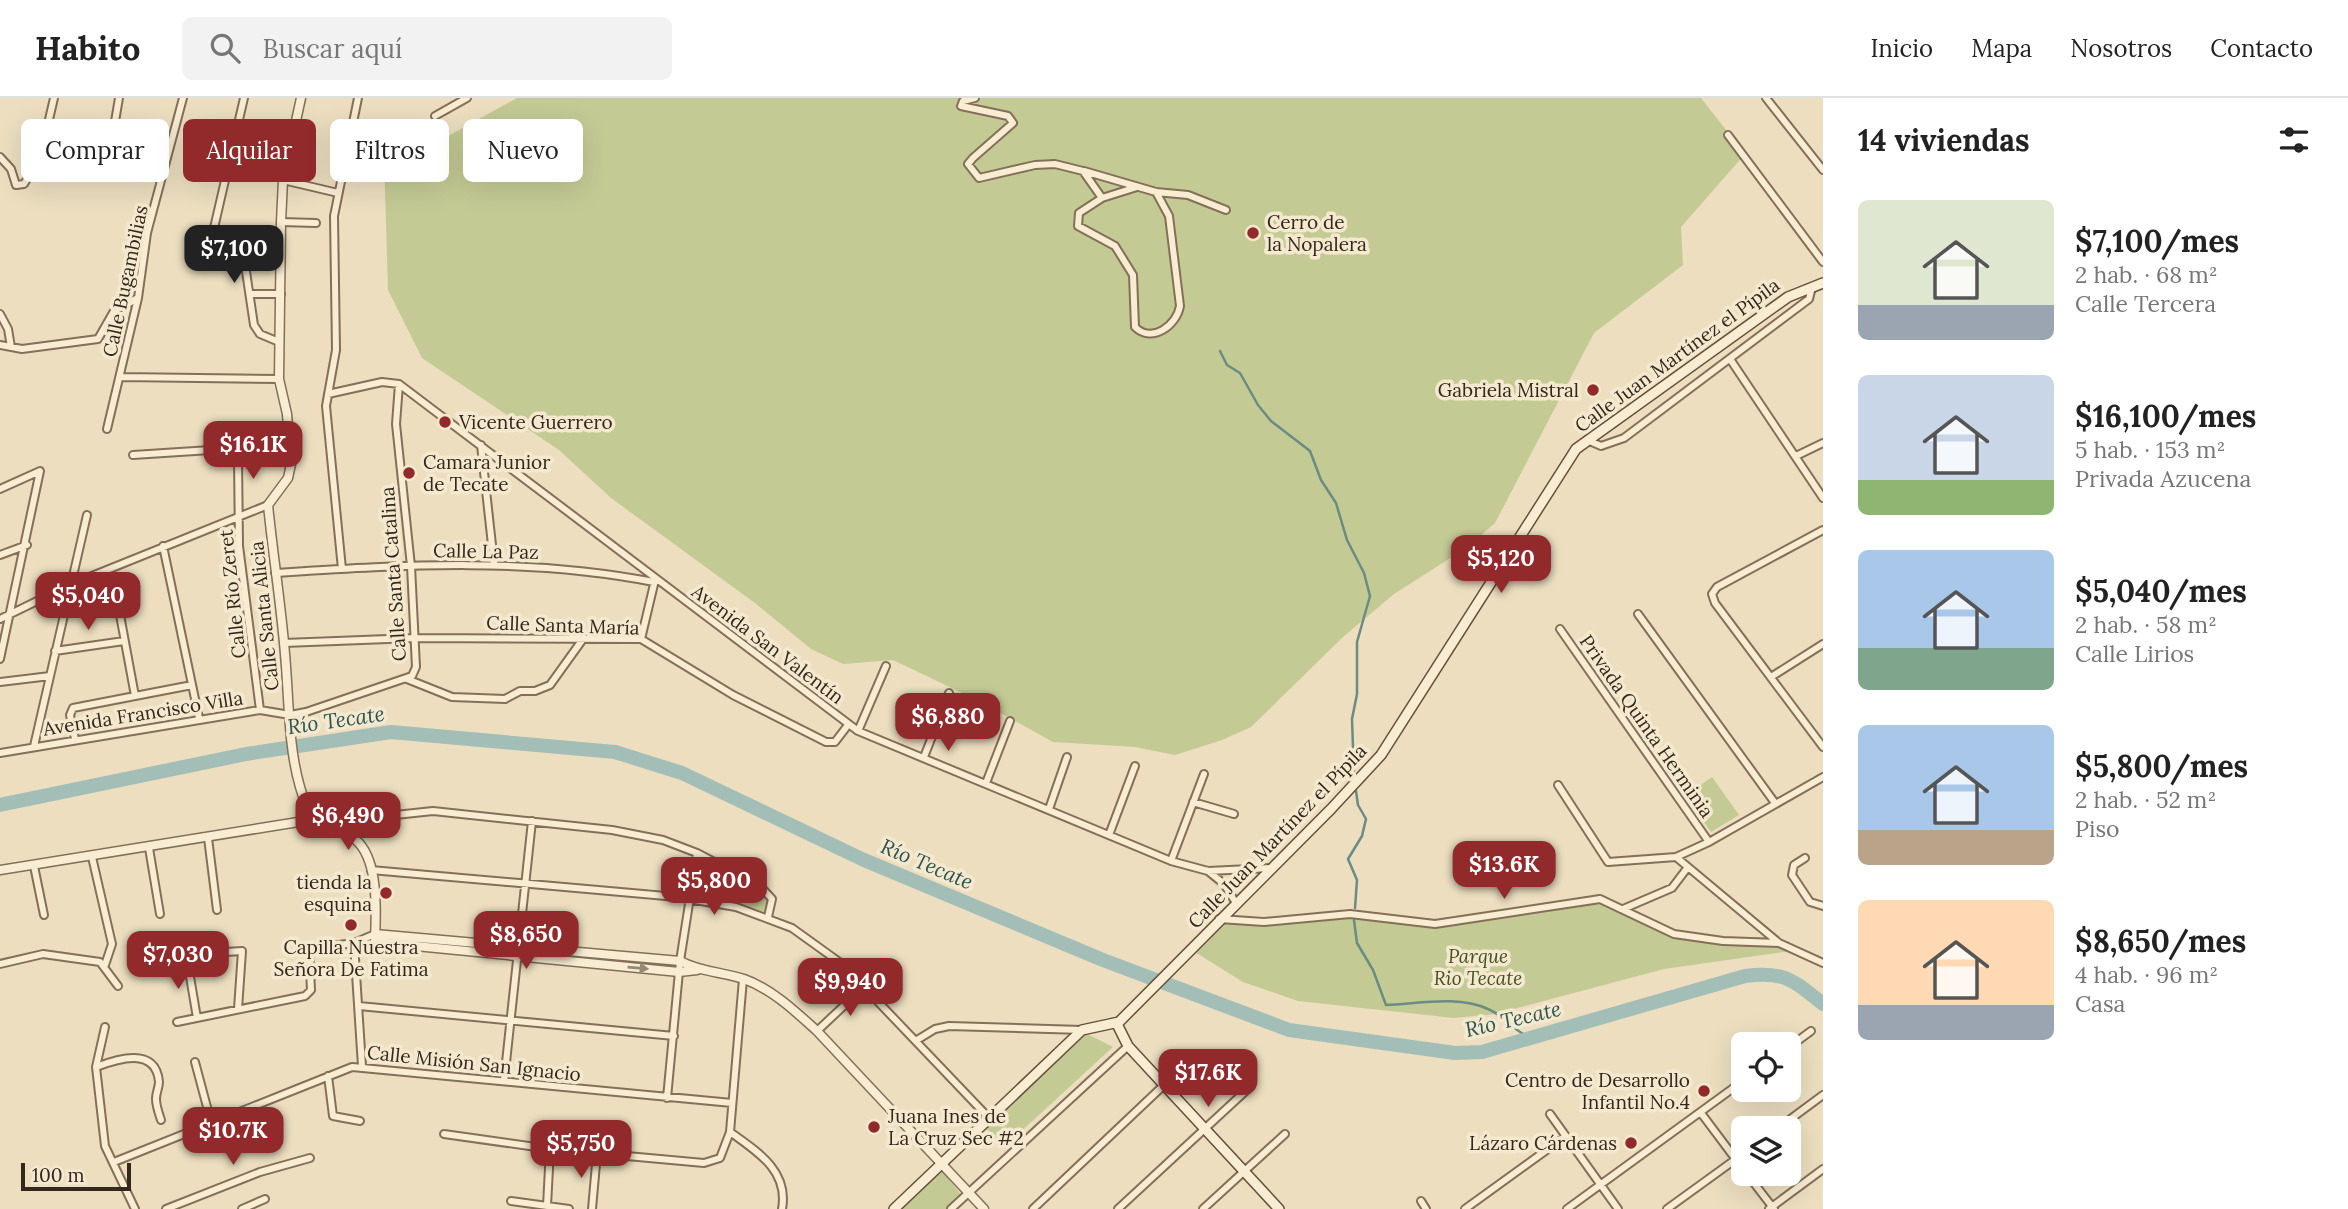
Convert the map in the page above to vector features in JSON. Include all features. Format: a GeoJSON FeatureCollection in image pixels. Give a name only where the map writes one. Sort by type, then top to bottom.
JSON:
{"type":"FeatureCollection","features":[{"type":"Feature","properties":{"kind":"main road","name":"Calle Juan Martínez el Pípila"},"geometry":{"type":"LineString","coordinates":[[1117,1024],[1381,755],[1566,464],[1587,440],[1788,297],[1823,284]]}},
{"type":"Feature","properties":{"kind":"main road"},"geometry":{"type":"LineString","coordinates":[[894,1209],[1082,1030],[1117,1024],[1128,1046],[1279,1209]]}},
{"type":"Feature","properties":{"kind":"street"},"geometry":{"type":"LineString","coordinates":[[0,157],[11,169],[16,185],[24,184],[40,158],[54,98]]}},
{"type":"Feature","properties":{"kind":"street"},"geometry":{"type":"LineString","coordinates":[[115,119],[119,98]]}},
{"type":"Feature","properties":{"kind":"street","name":"Calle Bugambilias"},"geometry":{"type":"LineString","coordinates":[[107,429],[138,298],[147,233],[183,98]]}},
{"type":"Feature","properties":{"kind":"street"},"geometry":{"type":"LineString","coordinates":[[244,98],[214,225],[216,230],[241,238],[257,331],[279,342]]}},
{"type":"Feature","properties":{"kind":"street"},"geometry":{"type":"LineString","coordinates":[[296,119],[301,98]]}},
{"type":"Feature","properties":{"kind":"street"},"geometry":{"type":"LineString","coordinates":[[342,569],[326,421],[336,350],[334,216],[358,98]]}},
{"type":"Feature","properties":{"kind":"street"},"geometry":{"type":"LineString","coordinates":[[435,116],[467,98]]}},
{"type":"Feature","properties":{"kind":"street"},"geometry":{"type":"LineString","coordinates":[[975,98],[963,101],[961,106],[1008,116],[1013,123],[968,164],[979,178],[1035,165],[1055,164],[1156,192],[1188,195],[1226,210]]}},
{"type":"Feature","properties":{"kind":"street"},"geometry":{"type":"LineString","coordinates":[[1766,98],[1823,170]]}},
{"type":"Feature","properties":{"kind":"street"},"geometry":{"type":"LineString","coordinates":[[1728,135],[1823,261]]}},
{"type":"Feature","properties":{"kind":"street"},"geometry":{"type":"LineString","coordinates":[[1083,171],[1102,198]]}},
{"type":"Feature","properties":{"kind":"street"},"geometry":{"type":"LineString","coordinates":[[0,619],[72,584],[268,505],[288,478],[291,464],[287,414],[279,379],[283,182]]}},
{"type":"Feature","properties":{"kind":"street"},"geometry":{"type":"LineString","coordinates":[[291,182],[338,193]]}},
{"type":"Feature","properties":{"kind":"street"},"geometry":{"type":"LineString","coordinates":[[1137,187],[1102,198],[1079,213],[1078,226],[1119,250],[1134,278],[1135,327],[1146,333],[1169,328],[1178,317],[1180,306],[1169,216],[1156,192]]}},
{"type":"Feature","properties":{"kind":"street"},"geometry":{"type":"LineString","coordinates":[[281,222],[316,223]]}},
{"type":"Feature","properties":{"kind":"street"},"geometry":{"type":"LineString","coordinates":[[1587,440],[1601,446],[1624,438],[1809,299],[1812,286]]}},
{"type":"Feature","properties":{"kind":"street"},"geometry":{"type":"LineString","coordinates":[[250,294],[281,294]]}},
{"type":"Feature","properties":{"kind":"street"},"geometry":{"type":"LineString","coordinates":[[0,345],[22,349],[98,339],[114,311],[138,298]]}},
{"type":"Feature","properties":{"kind":"street"},"geometry":{"type":"LineString","coordinates":[[0,314],[8,329],[11,347]]}},
{"type":"Feature","properties":{"kind":"street"},"geometry":{"type":"LineString","coordinates":[[1730,359],[1823,498]]}},
{"type":"Feature","properties":{"kind":"street"},"geometry":{"type":"LineString","coordinates":[[121,377],[279,379]]}},
{"type":"Feature","properties":{"kind":"street"},"geometry":{"type":"LineString","coordinates":[[328,394],[382,382],[400,384]]}},
{"type":"Feature","properties":{"kind":"street","name":"Avenida San Valentín"},"geometry":{"type":"LineString","coordinates":[[400,384],[654,580],[848,725],[1171,861],[1208,871],[1271,868]]}},
{"type":"Feature","properties":{"kind":"street","name":"Calle Santa Catalina"},"geometry":{"type":"LineString","coordinates":[[290,715],[407,679],[416,667],[411,566],[396,424],[400,384]]}},
{"type":"Feature","properties":{"kind":"street"},"geometry":{"type":"LineString","coordinates":[[1796,456],[1823,443]]}},
{"type":"Feature","properties":{"kind":"street"},"geometry":{"type":"LineString","coordinates":[[481,445],[494,563]]}},
{"type":"Feature","properties":{"kind":"street","name":"Calle Río Zeret"},"geometry":{"type":"LineString","coordinates":[[133,455],[226,449],[235,453],[240,462],[239,546],[260,710]]}},
{"type":"Feature","properties":{"kind":"street"},"geometry":{"type":"LineString","coordinates":[[0,489],[40,471],[27,545],[0,659]]}},
{"type":"Feature","properties":{"kind":"street","name":"Calle Santa Alicia"},"geometry":{"type":"LineString","coordinates":[[268,505],[299,786],[317,820]]}},
{"type":"Feature","properties":{"kind":"street"},"geometry":{"type":"LineString","coordinates":[[34,746],[87,515]]}},
{"type":"Feature","properties":{"kind":"street"},"geometry":{"type":"LineString","coordinates":[[1822,742],[1715,603],[1712,594],[1717,587],[1823,530]]}},
{"type":"Feature","properties":{"kind":"street"},"geometry":{"type":"LineString","coordinates":[[0,555],[27,545]]}},
{"type":"Feature","properties":{"kind":"street"},"geometry":{"type":"LineString","coordinates":[[163,546],[199,719]]}},
{"type":"Feature","properties":{"kind":"street","name":"Calle La Paz"},"geometry":{"type":"LineString","coordinates":[[275,573],[494,563],[605,572],[654,580]]}},
{"type":"Feature","properties":{"kind":"street"},"geometry":{"type":"LineString","coordinates":[[641,639],[654,580]]}},
{"type":"Feature","properties":{"kind":"street"},"geometry":{"type":"LineString","coordinates":[[1638,614],[1775,803]]}},
{"type":"Feature","properties":{"kind":"street"},"geometry":{"type":"LineString","coordinates":[[120,615],[135,696]]}},
{"type":"Feature","properties":{"kind":"street","name":"Privada Quinta Herminia"},"geometry":{"type":"LineString","coordinates":[[1560,629],[1709,842]]}},
{"type":"Feature","properties":{"kind":"street","name":"Calle Santa María"},"geometry":{"type":"LineString","coordinates":[[284,643],[414,638],[641,639],[733,695],[826,742],[835,741],[848,725]]}},
{"type":"Feature","properties":{"kind":"street"},"geometry":{"type":"LineString","coordinates":[[407,679],[452,697],[505,699],[520,691],[535,691],[550,685],[583,639]]}},
{"type":"Feature","properties":{"kind":"street"},"geometry":{"type":"LineString","coordinates":[[55,651],[124,641]]}},
{"type":"Feature","properties":{"kind":"street"},"geometry":{"type":"LineString","coordinates":[[1771,677],[1823,644]]}},
{"type":"Feature","properties":{"kind":"street"},"geometry":{"type":"LineString","coordinates":[[859,731],[886,666]]}},
{"type":"Feature","properties":{"kind":"street"},"geometry":{"type":"LineString","coordinates":[[0,682],[50,676]]}},
{"type":"Feature","properties":{"kind":"street"},"geometry":{"type":"LineString","coordinates":[[75,739],[70,715],[73,708],[192,685]]}},
{"type":"Feature","properties":{"kind":"street"},"geometry":{"type":"LineString","coordinates":[[924,757],[949,694]]}},
{"type":"Feature","properties":{"kind":"street","name":"Avenida Francisco Villa"},"geometry":{"type":"LineString","coordinates":[[0,753],[260,710],[290,715]]}},
{"type":"Feature","properties":{"kind":"street"},"geometry":{"type":"LineString","coordinates":[[986,783],[1010,721]]}},
{"type":"Feature","properties":{"kind":"street"},"geometry":{"type":"LineString","coordinates":[[1049,809],[1067,757]]}},
{"type":"Feature","properties":{"kind":"street"},"geometry":{"type":"LineString","coordinates":[[1108,835],[1135,766]]}},
{"type":"Feature","properties":{"kind":"street"},"geometry":{"type":"LineString","coordinates":[[1171,861],[1204,774]]}},
{"type":"Feature","properties":{"kind":"street"},"geometry":{"type":"LineString","coordinates":[[1558,785],[1608,862],[1676,856],[1709,842],[1823,777]]}},
{"type":"Feature","properties":{"kind":"street"},"geometry":{"type":"LineString","coordinates":[[1193,802],[1234,814]]}},
{"type":"Feature","properties":{"kind":"street"},"geometry":{"type":"LineString","coordinates":[[348,833],[386,816],[415,812],[532,821],[637,834],[697,853],[768,892],[772,907],[768,917]]}},
{"type":"Feature","properties":{"kind":"street"},"geometry":{"type":"LineString","coordinates":[[0,870],[317,820],[348,833],[363,848],[371,870],[372,939]]}},
{"type":"Feature","properties":{"kind":"street"},"geometry":{"type":"LineString","coordinates":[[504,1081],[532,821]]}},
{"type":"Feature","properties":{"kind":"street"},"geometry":{"type":"LineString","coordinates":[[208,838],[217,910]]}},
{"type":"Feature","properties":{"kind":"street"},"geometry":{"type":"LineString","coordinates":[[149,848],[160,914]]}},
{"type":"Feature","properties":{"kind":"street"},"geometry":{"type":"LineString","coordinates":[[667,1098],[680,961],[697,853]]}},
{"type":"Feature","properties":{"kind":"street"},"geometry":{"type":"LineString","coordinates":[[1676,856],[1779,943],[1821,960]]}},
{"type":"Feature","properties":{"kind":"street"},"geometry":{"type":"LineString","coordinates":[[92,857],[111,944],[105,965],[118,986]]}},
{"type":"Feature","properties":{"kind":"street"},"geometry":{"type":"LineString","coordinates":[[1805,858],[1794,865],[1792,875],[1810,902],[1823,906]]}},
{"type":"Feature","properties":{"kind":"street"},"geometry":{"type":"LineString","coordinates":[[34,866],[44,915]]}},
{"type":"Feature","properties":{"kind":"street"},"geometry":{"type":"LineString","coordinates":[[1623,909],[1672,888],[1688,867]]}},
{"type":"Feature","properties":{"kind":"street"},"geometry":{"type":"LineString","coordinates":[[371,870],[689,900],[736,907],[768,917],[819,945],[864,986],[989,1118]]}},
{"type":"Feature","properties":{"kind":"street"},"geometry":{"type":"LineString","coordinates":[[1208,871],[1224,884],[1236,903]]}},
{"type":"Feature","properties":{"kind":"street"},"geometry":{"type":"LineString","coordinates":[[1219,919],[1264,922],[1350,914],[1435,924],[1600,899],[1674,934],[1723,941],[1779,943]]}},
{"type":"Feature","properties":{"kind":"street"},"geometry":{"type":"LineString","coordinates":[[177,1022],[309,994],[309,949],[372,939],[517,952],[679,972],[697,970]]}},
{"type":"Feature","properties":{"kind":"street"},"geometry":{"type":"LineString","coordinates":[[354,943],[362,1066]]}},
{"type":"Feature","properties":{"kind":"street"},"geometry":{"type":"LineString","coordinates":[[197,1018],[187,959],[192,954],[240,950],[243,953],[238,1009]]}},
{"type":"Feature","properties":{"kind":"street"},"geometry":{"type":"LineString","coordinates":[[517,952],[680,961],[697,970],[743,979],[770,992],[817,1031],[984,1209]]}},
{"type":"Feature","properties":{"kind":"street"},"geometry":{"type":"LineString","coordinates":[[0,964],[43,954],[105,965]]}},
{"type":"Feature","properties":{"kind":"street"},"geometry":{"type":"LineString","coordinates":[[444,1134],[550,1149],[704,1163],[720,1158],[730,1132],[743,979]]}},
{"type":"Feature","properties":{"kind":"street"},"geometry":{"type":"LineString","coordinates":[[817,1031],[864,986]]}},
{"type":"Feature","properties":{"kind":"street"},"geometry":{"type":"LineString","coordinates":[[359,1006],[511,1018],[674,1036]]}},
{"type":"Feature","properties":{"kind":"street"},"geometry":{"type":"LineString","coordinates":[[917,1040],[935,1029],[948,1026],[1082,1030]]}},
{"type":"Feature","properties":{"kind":"street"},"geometry":{"type":"LineString","coordinates":[[105,1027],[96,1067],[106,1146],[135,1209]]}},
{"type":"Feature","properties":{"kind":"street"},"geometry":{"type":"LineString","coordinates":[[1801,1038],[1811,1031]]}},
{"type":"Feature","properties":{"kind":"street"},"geometry":{"type":"LineString","coordinates":[[951,1209],[1128,1046]]}},
{"type":"Feature","properties":{"kind":"street"},"geometry":{"type":"LineString","coordinates":[[96,1067],[123,1057],[146,1061],[155,1068],[159,1083],[156,1100],[161,1121]]}},
{"type":"Feature","properties":{"kind":"street"},"geometry":{"type":"LineString","coordinates":[[195,1062],[211,1122]]}},
{"type":"Feature","properties":{"kind":"street","name":"Calle Misión San Ignacio"},"geometry":{"type":"LineString","coordinates":[[114,1161],[328,1076],[362,1066],[732,1103]]}},
{"type":"Feature","properties":{"kind":"street"},"geometry":{"type":"LineString","coordinates":[[328,1076],[333,1116],[360,1121]]}},
{"type":"Feature","properties":{"kind":"street"},"geometry":{"type":"LineString","coordinates":[[1032,1209],[1164,1085]]}},
{"type":"Feature","properties":{"kind":"street"},"geometry":{"type":"LineString","coordinates":[[1118,1209],[1251,1086]]}},
{"type":"Feature","properties":{"kind":"street"},"geometry":{"type":"LineString","coordinates":[[1567,1209],[1731,1090]]}},
{"type":"Feature","properties":{"kind":"street"},"geometry":{"type":"LineString","coordinates":[[1795,1116],[1823,1095]]}},
{"type":"Feature","properties":{"kind":"street"},"geometry":{"type":"LineString","coordinates":[[1701,1112],[1731,1152]]}},
{"type":"Feature","properties":{"kind":"street"},"geometry":{"type":"LineString","coordinates":[[1550,1114],[1619,1209]]}},
{"type":"Feature","properties":{"kind":"street"},"geometry":{"type":"LineString","coordinates":[[730,1132],[762,1155],[775,1170],[782,1184],[782,1209]]}},
{"type":"Feature","properties":{"kind":"street"},"geometry":{"type":"LineString","coordinates":[[1203,1209],[1285,1134]]}},
{"type":"Feature","properties":{"kind":"street"},"geometry":{"type":"LineString","coordinates":[[1465,1209],[1566,1136]]}},
{"type":"Feature","properties":{"kind":"street"},"geometry":{"type":"LineString","coordinates":[[547,1206],[550,1149]]}},
{"type":"Feature","properties":{"kind":"street"},"geometry":{"type":"LineString","coordinates":[[592,1209],[597,1153]]}},
{"type":"Feature","properties":{"kind":"street"},"geometry":{"type":"LineString","coordinates":[[166,1209],[260,1172],[310,1157]]}},
{"type":"Feature","properties":{"kind":"street"},"geometry":{"type":"LineString","coordinates":[[1667,1209],[1731,1163]]}},
{"type":"Feature","properties":{"kind":"street"},"geometry":{"type":"LineString","coordinates":[[1756,1186],[1772,1208],[1823,1169]]}},
{"type":"Feature","properties":{"kind":"street"},"geometry":{"type":"LineString","coordinates":[[242,1209],[265,1199]]}},
{"type":"Feature","properties":{"kind":"street"},"geometry":{"type":"LineString","coordinates":[[511,1201],[569,1209]]}},
{"type":"Feature","properties":{"kind":"street"},"geometry":{"type":"LineString","coordinates":[[1421,1201],[1426,1209]]}},
{"type":"Feature","properties":{"kind":"green space"},"geometry":{"type":"Polygon","coordinates":[[[517,98],[1701,98],[1745,154],[1681,227],[1683,265],[1594,333],[1495,523],[1466,548],[1394,594],[1343,637],[1251,727],[1222,740],[1175,755],[1135,747],[1053,742],[981,702],[893,660],[843,664],[811,649],[755,603],[611,498],[559,450],[422,358],[388,290],[385,182],[449,182],[449,136],[463,128],[463,182],[583,182],[583,119],[479,119],[517,98]]]}},
{"type":"Feature","properties":{"kind":"green space"},"geometry":{"type":"Polygon","coordinates":[[[1712,777],[1739,815],[1711,832],[1685,796],[1712,777]]]}},
{"type":"Feature","properties":{"kind":"green space"},"geometry":{"type":"Polygon","coordinates":[[[695,853],[757,878],[775,897],[765,915],[689,898],[695,853]]]}},
{"type":"Feature","properties":{"kind":"green space","name":"Parque Rio Tecate"},"geometry":{"type":"Polygon","coordinates":[[[1603,901],[1647,923],[1682,936],[1791,951],[1664,969],[1495,1014],[1454,1018],[1298,1001],[1243,982],[1190,949],[1223,915],[1246,920],[1335,912],[1450,922],[1603,901]]]}},
{"type":"Feature","properties":{"kind":"green space"},"geometry":{"type":"Polygon","coordinates":[[[1085,1033],[1113,1047],[1003,1148],[985,1127],[1085,1033]]]}},
{"type":"Feature","properties":{"kind":"green space"},"geometry":{"type":"Polygon","coordinates":[[[942,1171],[962,1196],[947,1209],[902,1209],[942,1171]]]}},
{"type":"Feature","properties":{"kind":"waterway"},"geometry":{"type":"LineString","coordinates":[[1220,351],[1227,365],[1240,373],[1258,405],[1271,421],[1310,451],[1321,480],[1336,503],[1347,540],[1364,573],[1370,596],[1357,642],[1357,694],[1352,719],[1354,775]]}},
{"type":"Feature","properties":{"kind":"waterway","name":"Río Tecate"},"geometry":{"type":"LineString","coordinates":[[0,805],[246,754],[391,732],[615,752],[682,773],[864,860],[1103,960],[1289,1030],[1455,1053],[1482,1052],[1745,976],[1759,975],[1788,979],[1823,1004]]}},
{"type":"Feature","properties":{"kind":"waterway"},"geometry":{"type":"LineString","coordinates":[[1355,908],[1357,880],[1348,859],[1362,836],[1366,819],[1358,805],[1356,791]]}},
{"type":"Feature","properties":{"kind":"waterway"},"geometry":{"type":"LineString","coordinates":[[1354,920],[1357,943],[1373,970],[1386,1005],[1437,1001],[1476,1005],[1494,1012],[1533,1039]]}},
{"type":"Feature","properties":{"kind":"place","name":"Cerro de la Nopalera"},"geometry":{"type":"Point","coordinates":[1253,233]}},
{"type":"Feature","properties":{"kind":"place","name":"Gabriela Mistral"},"geometry":{"type":"Point","coordinates":[1593,390]}},
{"type":"Feature","properties":{"kind":"place","name":"Vicente Guerrero"},"geometry":{"type":"Point","coordinates":[445,422]}},
{"type":"Feature","properties":{"kind":"place","name":"Camara Junior de Tecate"},"geometry":{"type":"Point","coordinates":[409,473]}},
{"type":"Feature","properties":{"kind":"place","name":"tienda la esquina"},"geometry":{"type":"Point","coordinates":[386,893]}},
{"type":"Feature","properties":{"kind":"place","name":"Capilla Nuestra Señora De Fatima"},"geometry":{"type":"Point","coordinates":[351,925]}},
{"type":"Feature","properties":{"kind":"place","name":"Centro de Desarrollo Infantil No.4"},"geometry":{"type":"Point","coordinates":[1704,1091]}},
{"type":"Feature","properties":{"kind":"place","name":"Juana Ines de La Cruz Sec #2"},"geometry":{"type":"Point","coordinates":[874,1127]}},
{"type":"Feature","properties":{"kind":"place","name":"Lázaro Cárdenas"},"geometry":{"type":"Point","coordinates":[1631,1143]}}]}
